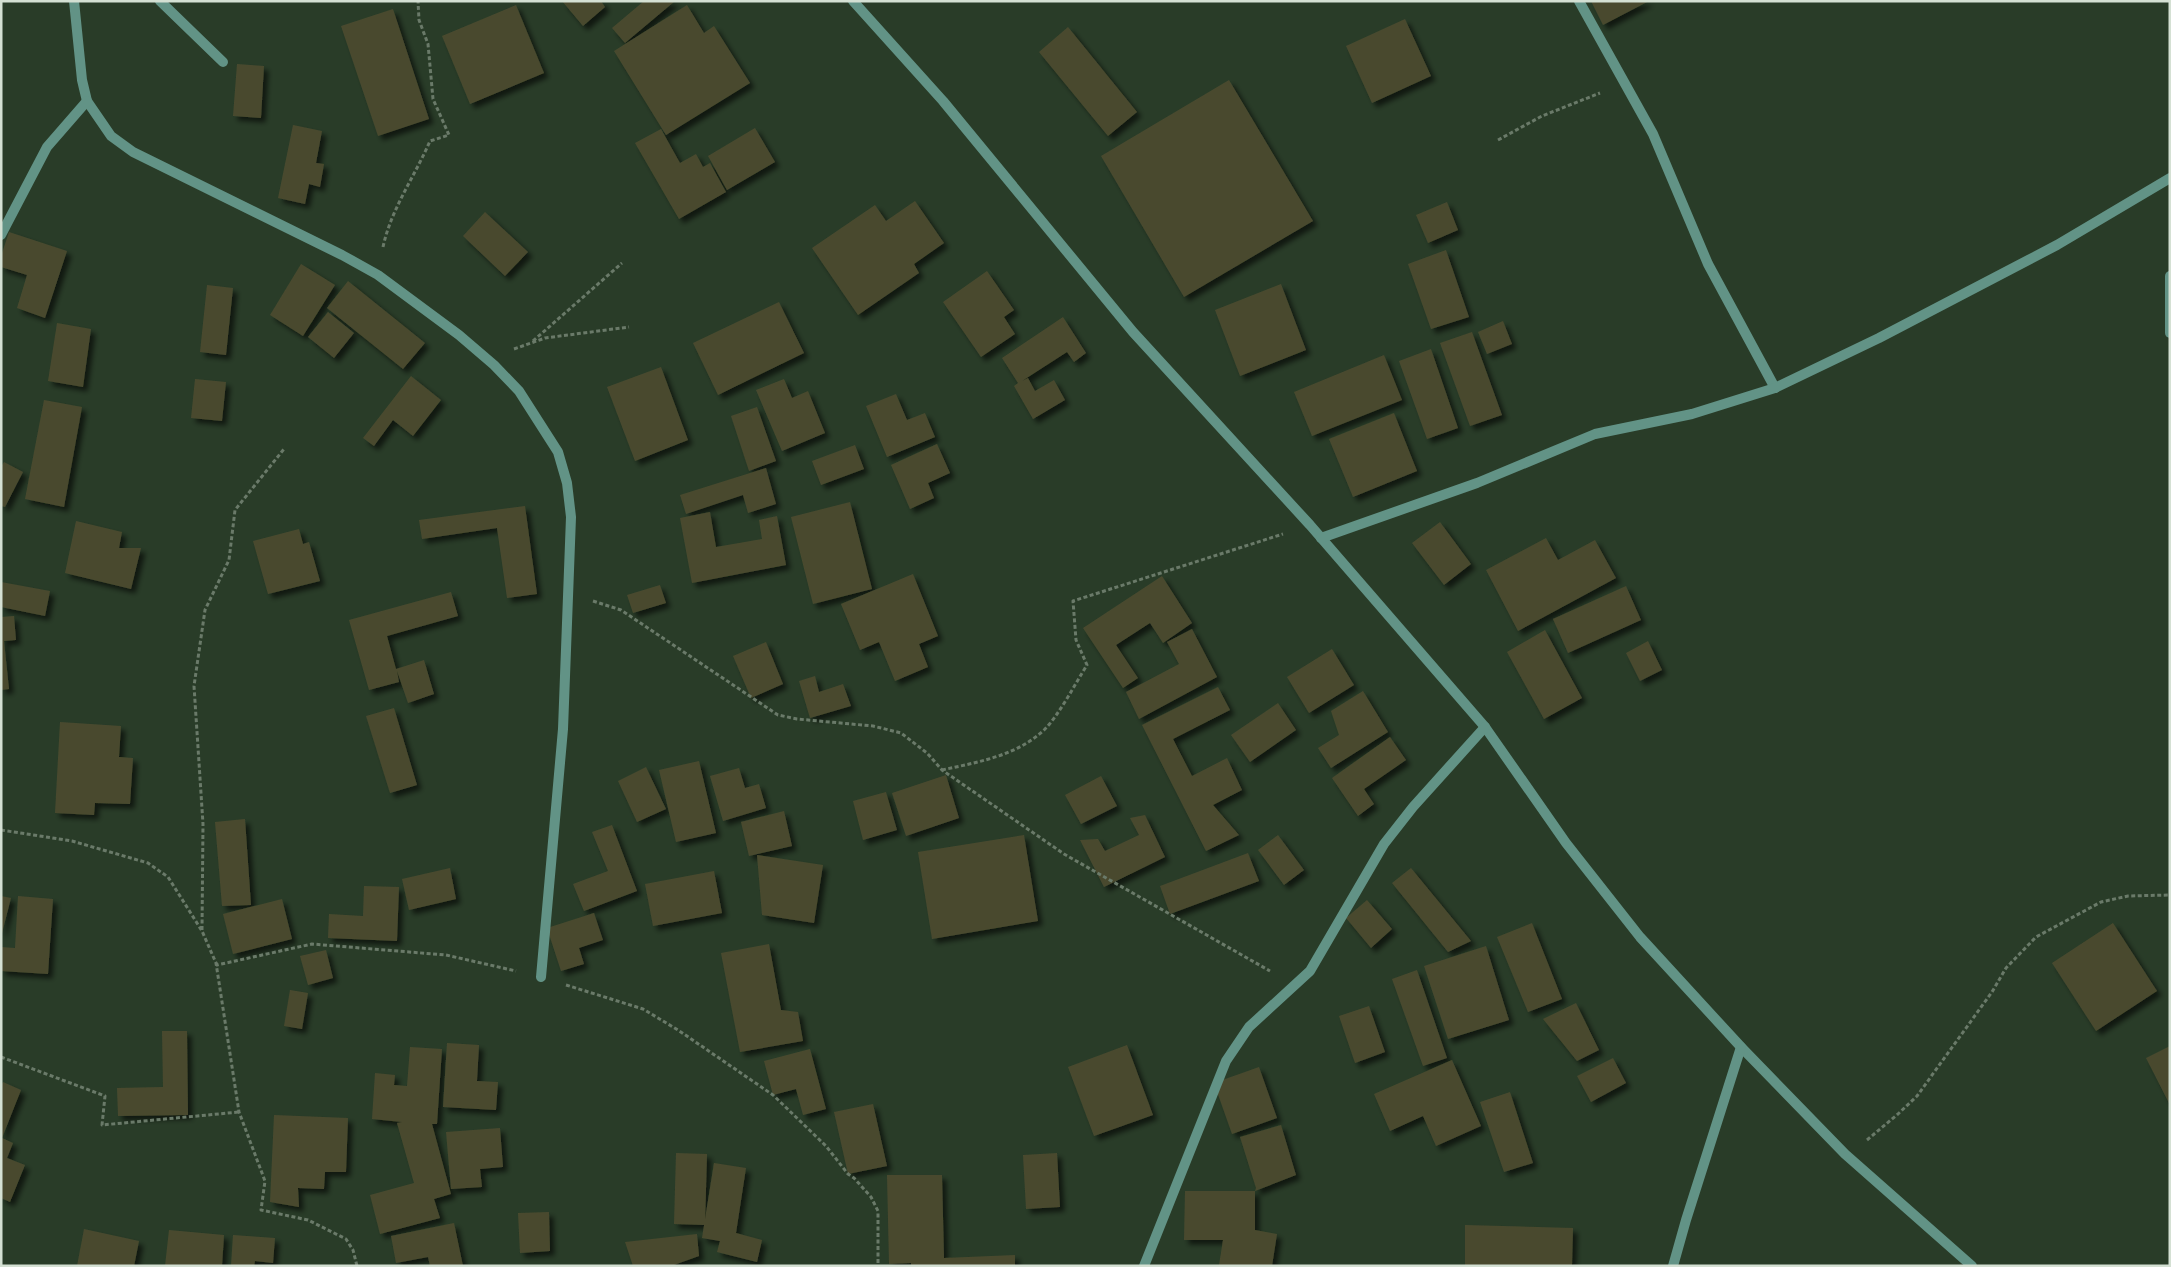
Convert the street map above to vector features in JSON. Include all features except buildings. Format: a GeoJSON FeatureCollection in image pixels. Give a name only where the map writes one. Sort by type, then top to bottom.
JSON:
{"type":"FeatureCollection","features":[{"type":"Feature","properties":{"kind":"street"},"geometry":{"type":"LineString","coordinates":[[74,1],[82,80],[87,101],[111,136],[133,152],[342,254],[378,275],[459,335],[519,391],[558,452],[567,483],[571,517],[562,729],[541,977]]}},
{"type":"Feature","properties":{"kind":"street"},"geometry":{"type":"LineString","coordinates":[[160,1],[223,62]]}},
{"type":"Feature","properties":{"kind":"street"},"geometry":{"type":"LineString","coordinates":[[853,1],[943,100],[1132,332],[1310,525],[1485,727],[1566,843],[1640,937],[1741,1047],[1846,1154],[1972,1266]]}},
{"type":"Feature","properties":{"kind":"street"},"geometry":{"type":"LineString","coordinates":[[1580,1],[1628,85],[1653,134],[1708,264],[1775,388]]}},
{"type":"Feature","properties":{"kind":"street"},"geometry":{"type":"LineString","coordinates":[[1,235],[47,147],[87,101]]}},
{"type":"Feature","properties":{"kind":"street"},"geometry":{"type":"LineString","coordinates":[[1321,538],[1477,484],[1595,434],[1692,414],[1775,388],[1879,338],[2057,245],[2170,178]]}},
{"type":"Feature","properties":{"kind":"street"},"geometry":{"type":"LineString","coordinates":[[2170,276],[2170,334]]}},
{"type":"Feature","properties":{"kind":"street"},"geometry":{"type":"LineString","coordinates":[[1144,1266],[1226,1061],[1249,1027],[1310,971],[1384,844],[1398,825],[1485,727]]}},
{"type":"Feature","properties":{"kind":"street"},"geometry":{"type":"LineString","coordinates":[[1673,1266],[1741,1047]]}},
{"type":"Feature","properties":{"kind":"path"},"geometry":{"type":"LineString","coordinates":[[378,275],[385,237],[406,186],[430,141],[449,135],[434,99],[428,44],[419,20],[418,1]]}},
{"type":"Feature","properties":{"kind":"path"},"geometry":{"type":"LineString","coordinates":[[1498,140],[1542,116],[1593,95],[1628,85]]}},
{"type":"Feature","properties":{"kind":"path"},"geometry":{"type":"LineString","coordinates":[[530,344],[622,263]]}},
{"type":"Feature","properties":{"kind":"path"},"geometry":{"type":"LineString","coordinates":[[485,358],[545,338],[629,327]]}},
{"type":"Feature","properties":{"kind":"path"},"geometry":{"type":"LineString","coordinates":[[202,931],[203,824],[194,686],[204,610],[229,560],[235,510],[284,449]]}},
{"type":"Feature","properties":{"kind":"path"},"geometry":{"type":"LineString","coordinates":[[942,770],[988,760],[1028,743],[1046,728],[1087,665],[1076,640],[1073,601],[1310,525]]}},
{"type":"Feature","properties":{"kind":"path"},"geometry":{"type":"LineString","coordinates":[[568,598],[601,602],[620,610],[778,716],[872,726],[901,733],[927,753],[942,770],[1064,854],[1294,985]]}},
{"type":"Feature","properties":{"kind":"path"},"geometry":{"type":"LineString","coordinates":[[1,830],[72,842],[148,863],[168,877],[202,931],[216,963],[239,1112],[264,1174],[265,1181],[261,1210],[308,1220],[346,1240],[353,1250],[357,1266]]}},
{"type":"Feature","properties":{"kind":"path"},"geometry":{"type":"LineString","coordinates":[[1846,1154],[1874,1134],[1917,1096],[1992,992],[2006,968],[2036,937],[2101,902],[2128,896],[2170,895]]}},
{"type":"Feature","properties":{"kind":"path"},"geometry":{"type":"LineString","coordinates":[[216,963],[217,965],[312,944],[446,955],[541,977],[643,1009],[678,1030],[773,1094],[826,1146],[848,1174],[871,1197],[878,1211],[878,1266]]}},
{"type":"Feature","properties":{"kind":"path"},"geometry":{"type":"LineString","coordinates":[[1,1057],[105,1096],[102,1125],[239,1112]]}}]}
